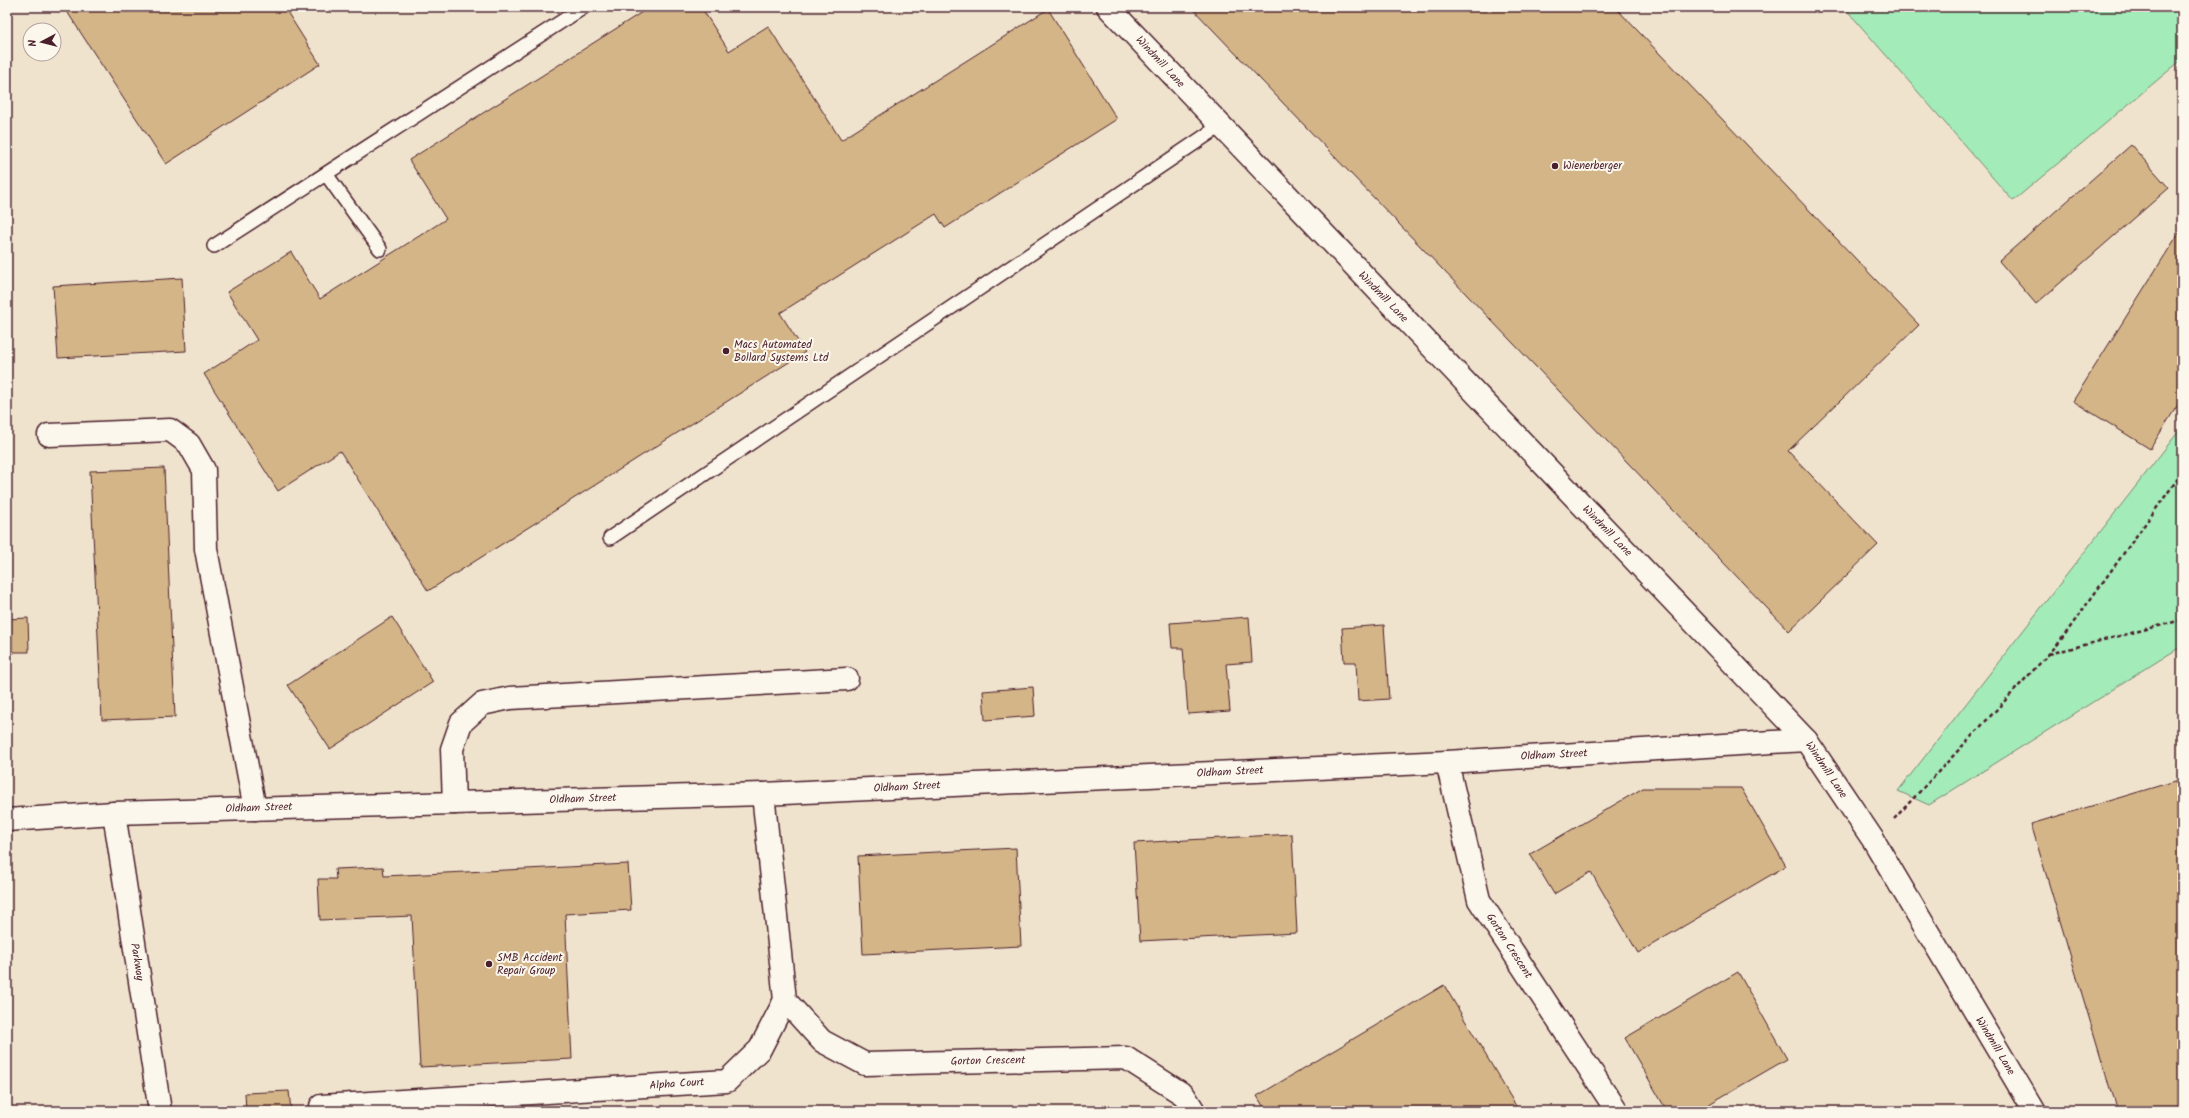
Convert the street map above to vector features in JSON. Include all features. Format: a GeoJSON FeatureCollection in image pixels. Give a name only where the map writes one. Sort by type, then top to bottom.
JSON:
{"type":"FeatureCollection","features":[{"type":"Feature","properties":{"kind":"street","name":"Windmill Lane"},"geometry":{"type":"LineString","coordinates":[[1108,7],[1806,740],[1874,841],[2034,1111]]}},
{"type":"Feature","properties":{"kind":"street"},"geometry":{"type":"LineString","coordinates":[[49,435],[170,430],[189,444],[193,450],[204,470],[206,549],[255,808]]}},
{"type":"Feature","properties":{"kind":"street"},"geometry":{"type":"LineString","coordinates":[[454,803],[452,749],[462,723],[482,704],[510,698],[847,679]]}},
{"type":"Feature","properties":{"kind":"street","name":"Oldham Street"},"geometry":{"type":"LineString","coordinates":[[7,820],[114,813],[255,808],[763,794],[1447,762],[1806,740]]}},
{"type":"Feature","properties":{"kind":"street","name":"Gorton Crescent"},"geometry":{"type":"LineString","coordinates":[[1447,762],[1479,900],[1617,1111]]}},
{"type":"Feature","properties":{"kind":"street"},"geometry":{"type":"LineString","coordinates":[[763,794],[785,1000]]}},
{"type":"Feature","properties":{"kind":"street","name":"Parkway"},"geometry":{"type":"LineString","coordinates":[[114,813],[160,1111]]}},
{"type":"Feature","properties":{"kind":"street","name":"Gorton Crescent"},"geometry":{"type":"LineString","coordinates":[[785,1000],[822,1041],[865,1064],[1126,1058],[1184,1095],[1194,1111]]}},
{"type":"Feature","properties":{"kind":"street","name":"Alpha Court"},"geometry":{"type":"LineString","coordinates":[[321,1106],[727,1081],[760,1049],[785,1000]]}},
{"type":"Feature","properties":{"kind":"lane"},"geometry":{"type":"LineString","coordinates":[[214,246],[584,7]]}},
{"type":"Feature","properties":{"kind":"lane"},"geometry":{"type":"LineString","coordinates":[[610,538],[1220,126]]}},
{"type":"Feature","properties":{"kind":"lane"},"geometry":{"type":"LineString","coordinates":[[326,174],[380,249]]}},
{"type":"Feature","properties":{"kind":"path"},"geometry":{"type":"LineString","coordinates":[[1874,841],[2049,654],[2182,473]]}},
{"type":"Feature","properties":{"kind":"path"},"geometry":{"type":"LineString","coordinates":[[2049,654],[2182,620]]}},
{"type":"Feature","properties":{"kind":"shaded area"},"geometry":{"type":"Polygon","coordinates":[[[7,7],[1844,7],[2013,201],[2179,61],[2182,67],[2182,427],[1898,791],[1929,805],[2182,646],[2182,1111],[7,1111],[7,7]]]}},
{"type":"Feature","properties":{"kind":"green space"},"geometry":{"type":"Polygon","coordinates":[[[1844,7],[2182,7],[2182,67],[2179,62],[2013,201],[1844,7]]]}},
{"type":"Feature","properties":{"kind":"green space"},"geometry":{"type":"Polygon","coordinates":[[[2182,427],[2182,646],[1929,805],[1898,791],[2182,427]]]}},
{"type":"Feature","properties":{"kind":"building"},"geometry":{"type":"Polygon","coordinates":[[[64,7],[284,7],[320,64],[166,164],[64,7]]]}},
{"type":"Feature","properties":{"kind":"building"},"geometry":{"type":"Polygon","coordinates":[[[650,7],[701,7],[729,51],[768,26],[841,140],[1048,9],[1117,119],[945,228],[936,214],[780,313],[805,352],[428,591],[340,451],[278,491],[204,374],[257,340],[227,292],[291,252],[320,299],[446,219],[409,160],[650,7]]]}},
{"type":"Feature","properties":{"kind":"building","name":"Wienerberger"},"geometry":{"type":"Polygon","coordinates":[[[1191,7],[1615,7],[1919,325],[1788,451],[1878,545],[1789,631],[1191,7]]]}},
{"type":"Feature","properties":{"kind":"building"},"geometry":{"type":"Polygon","coordinates":[[[2131,145],[2169,188],[2036,304],[1999,261],[2131,145]]]}},
{"type":"Feature","properties":{"kind":"building"},"geometry":{"type":"Polygon","coordinates":[[[2182,228],[2182,398],[2150,449],[2073,401],[2182,228]]]}},
{"type":"Feature","properties":{"kind":"building"},"geometry":{"type":"Polygon","coordinates":[[[182,278],[186,351],[58,358],[53,286],[182,278]]]}},
{"type":"Feature","properties":{"kind":"building"},"geometry":{"type":"Polygon","coordinates":[[[164,468],[175,717],[102,720],[90,471],[164,468]]]}},
{"type":"Feature","properties":{"kind":"building"},"geometry":{"type":"Polygon","coordinates":[[[392,617],[433,682],[330,749],[288,685],[392,617]]]}},
{"type":"Feature","properties":{"kind":"building"},"geometry":{"type":"Polygon","coordinates":[[[1249,617],[1252,662],[1226,664],[1230,711],[1188,714],[1183,648],[1172,648],[1170,623],[1249,617]]]}},
{"type":"Feature","properties":{"kind":"building"},"geometry":{"type":"Polygon","coordinates":[[[28,618],[29,652],[7,652],[7,619],[28,618]]]}},
{"type":"Feature","properties":{"kind":"building"},"geometry":{"type":"Polygon","coordinates":[[[1384,625],[1389,699],[1358,701],[1356,662],[1344,662],[1342,628],[1384,625]]]}},
{"type":"Feature","properties":{"kind":"building"},"geometry":{"type":"Polygon","coordinates":[[[1033,687],[1035,716],[985,720],[983,691],[1033,687]]]}},
{"type":"Feature","properties":{"kind":"building"},"geometry":{"type":"Polygon","coordinates":[[[2182,779],[2182,1111],[2117,1111],[2031,824],[2182,779]]]}},
{"type":"Feature","properties":{"kind":"building"},"geometry":{"type":"Polygon","coordinates":[[[1643,788],[1741,788],[1786,866],[1638,953],[1591,872],[1554,894],[1530,854],[1643,788]]]}},
{"type":"Feature","properties":{"kind":"building"},"geometry":{"type":"Polygon","coordinates":[[[1292,834],[1297,933],[1140,941],[1134,843],[1292,834]]]}},
{"type":"Feature","properties":{"kind":"building"},"geometry":{"type":"Polygon","coordinates":[[[1016,848],[1021,946],[863,954],[858,856],[1016,848]]]}},
{"type":"Feature","properties":{"kind":"building"},"geometry":{"type":"Polygon","coordinates":[[[628,864],[631,910],[565,914],[572,1059],[420,1067],[412,916],[320,920],[318,879],[336,879],[335,869],[383,867],[384,876],[628,864]]]}},
{"type":"Feature","properties":{"kind":"building"},"geometry":{"type":"Polygon","coordinates":[[[1738,972],[1787,1059],[1697,1111],[1667,1111],[1625,1038],[1738,972]]]}},
{"type":"Feature","properties":{"kind":"building"},"geometry":{"type":"Polygon","coordinates":[[[1444,985],[1519,1111],[1266,1111],[1257,1096],[1444,985]]]}},
{"type":"Feature","properties":{"kind":"building"},"geometry":{"type":"Polygon","coordinates":[[[289,1091],[291,1111],[246,1111],[245,1093],[289,1091]]]}},
{"type":"Feature","properties":{"kind":"place","name":"Wienerberger"},"geometry":{"type":"Point","coordinates":[1555,166]}},
{"type":"Feature","properties":{"kind":"place","name":"Macs Automated Bollard Systems Ltd"},"geometry":{"type":"Point","coordinates":[726,351]}},
{"type":"Feature","properties":{"kind":"place","name":"SMB Accident Repair Group"},"geometry":{"type":"Point","coordinates":[489,964]}}]}
